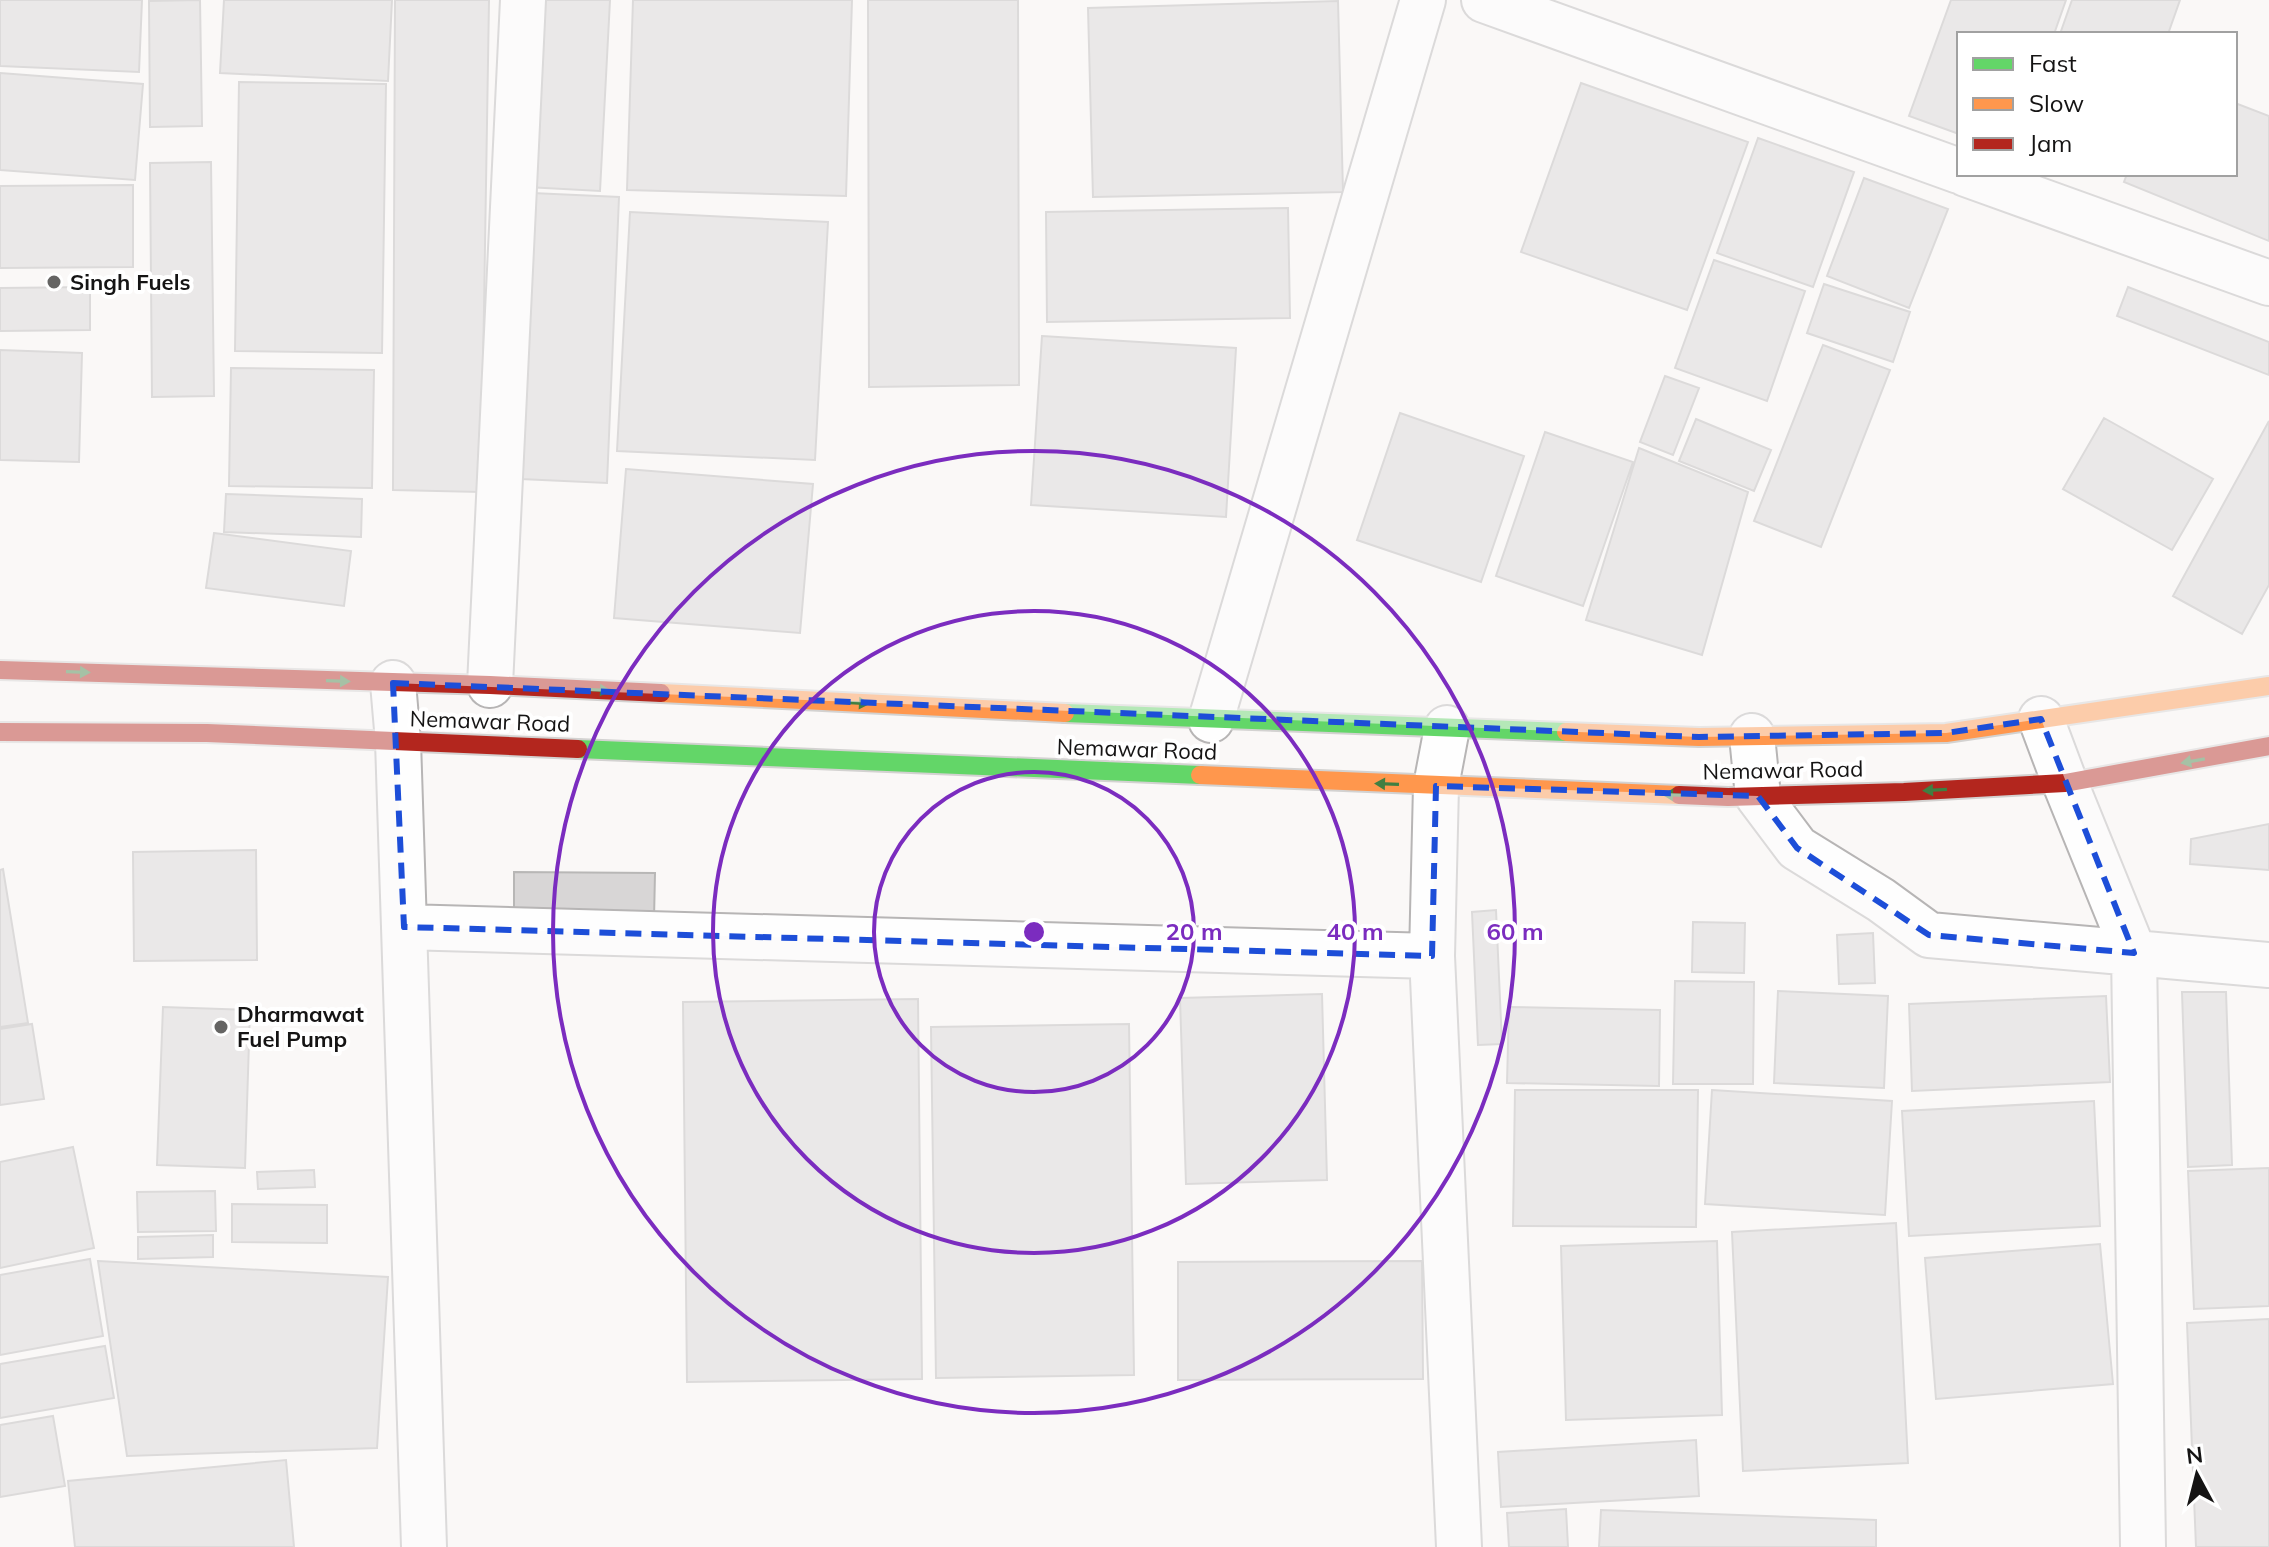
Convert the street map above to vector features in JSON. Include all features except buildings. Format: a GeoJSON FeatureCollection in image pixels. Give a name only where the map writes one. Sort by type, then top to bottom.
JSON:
{"type":"FeatureCollection","features":[{"type":"Feature","properties":{"kind":"highway","name":"Nemawar Road"},"geometry":{"type":"LineString","coordinates":[[0,670],[490,685],[1211,720],[1699,737],[1946,733],[2269,686]]}},
{"type":"Feature","properties":{"kind":"highway","name":"Nemawar Road"},"geometry":{"type":"LineString","coordinates":[[0,732],[207,733],[1728,797],[2065,783],[2269,746]]}},
{"type":"Feature","properties":{"kind":"street"},"geometry":{"type":"LineString","coordinates":[[490,685],[523,0]]}},
{"type":"Feature","properties":{"kind":"street"},"geometry":{"type":"LineString","coordinates":[[1211,720],[1423,0]]}},
{"type":"Feature","properties":{"kind":"street"},"geometry":{"type":"LineString","coordinates":[[1484,0],[1957,170]]}},
{"type":"Feature","properties":{"kind":"street"},"geometry":{"type":"LineString","coordinates":[[1972,176],[2269,283]]}},
{"type":"Feature","properties":{"kind":"street"},"geometry":{"type":"LineString","coordinates":[[393,683],[398,741],[424,1547]]}},
{"type":"Feature","properties":{"kind":"street"},"geometry":{"type":"LineString","coordinates":[[2041,719],[2134,953],[2143,1547]]}},
{"type":"Feature","properties":{"kind":"street"},"geometry":{"type":"LineString","coordinates":[[1447,728],[1436,786],[1432,956],[1459,1547]]}},
{"type":"Feature","properties":{"kind":"street"},"geometry":{"type":"LineString","coordinates":[[1752,736],[1758,796],[1797,848],[1881,900],[1929,935],[2269,965]]}},
{"type":"Feature","properties":{"kind":"street"},"geometry":{"type":"LineString","coordinates":[[404,927],[1432,956]]}},
{"type":"Feature","properties":{"kind":"highlighted area"},"geometry":{"type":"Polygon","coordinates":[[[393,683],[1699,737],[1946,733],[2041,719],[2134,953],[1929,935],[1797,848],[1758,796],[1436,786],[1432,956],[404,927],[393,683]]]}},
{"type":"Feature","properties":{"kind":"traffic: fast"},"geometry":{"type":"LineString","coordinates":[[1065,713],[1566,732]]}},
{"type":"Feature","properties":{"kind":"traffic: fast"},"geometry":{"type":"LineString","coordinates":[[578,749],[1200,775]]}},
{"type":"Feature","properties":{"kind":"traffic: slow"},"geometry":{"type":"LineString","coordinates":[[1566,732],[1699,737],[1946,733],[2269,686]]}},
{"type":"Feature","properties":{"kind":"traffic: slow"},"geometry":{"type":"LineString","coordinates":[[661,693],[1065,713]]}},
{"type":"Feature","properties":{"kind":"traffic: slow"},"geometry":{"type":"LineString","coordinates":[[1200,775],[1679,795]]}},
{"type":"Feature","properties":{"kind":"traffic: jam"},"geometry":{"type":"LineString","coordinates":[[0,670],[661,693]]}},
{"type":"Feature","properties":{"kind":"traffic: jam"},"geometry":{"type":"LineString","coordinates":[[0,732],[207,733],[578,749]]}},
{"type":"Feature","properties":{"kind":"traffic: jam"},"geometry":{"type":"LineString","coordinates":[[1679,795],[1728,797],[1904,792],[2065,783],[2269,746]]}},
{"type":"Feature","properties":{"kind":"place","name":"Singh Fuels"},"geometry":{"type":"Point","coordinates":[54,282]}},
{"type":"Feature","properties":{"kind":"place","name":"Dharmawat Fuel Pump"},"geometry":{"type":"Point","coordinates":[221,1027]}}]}
